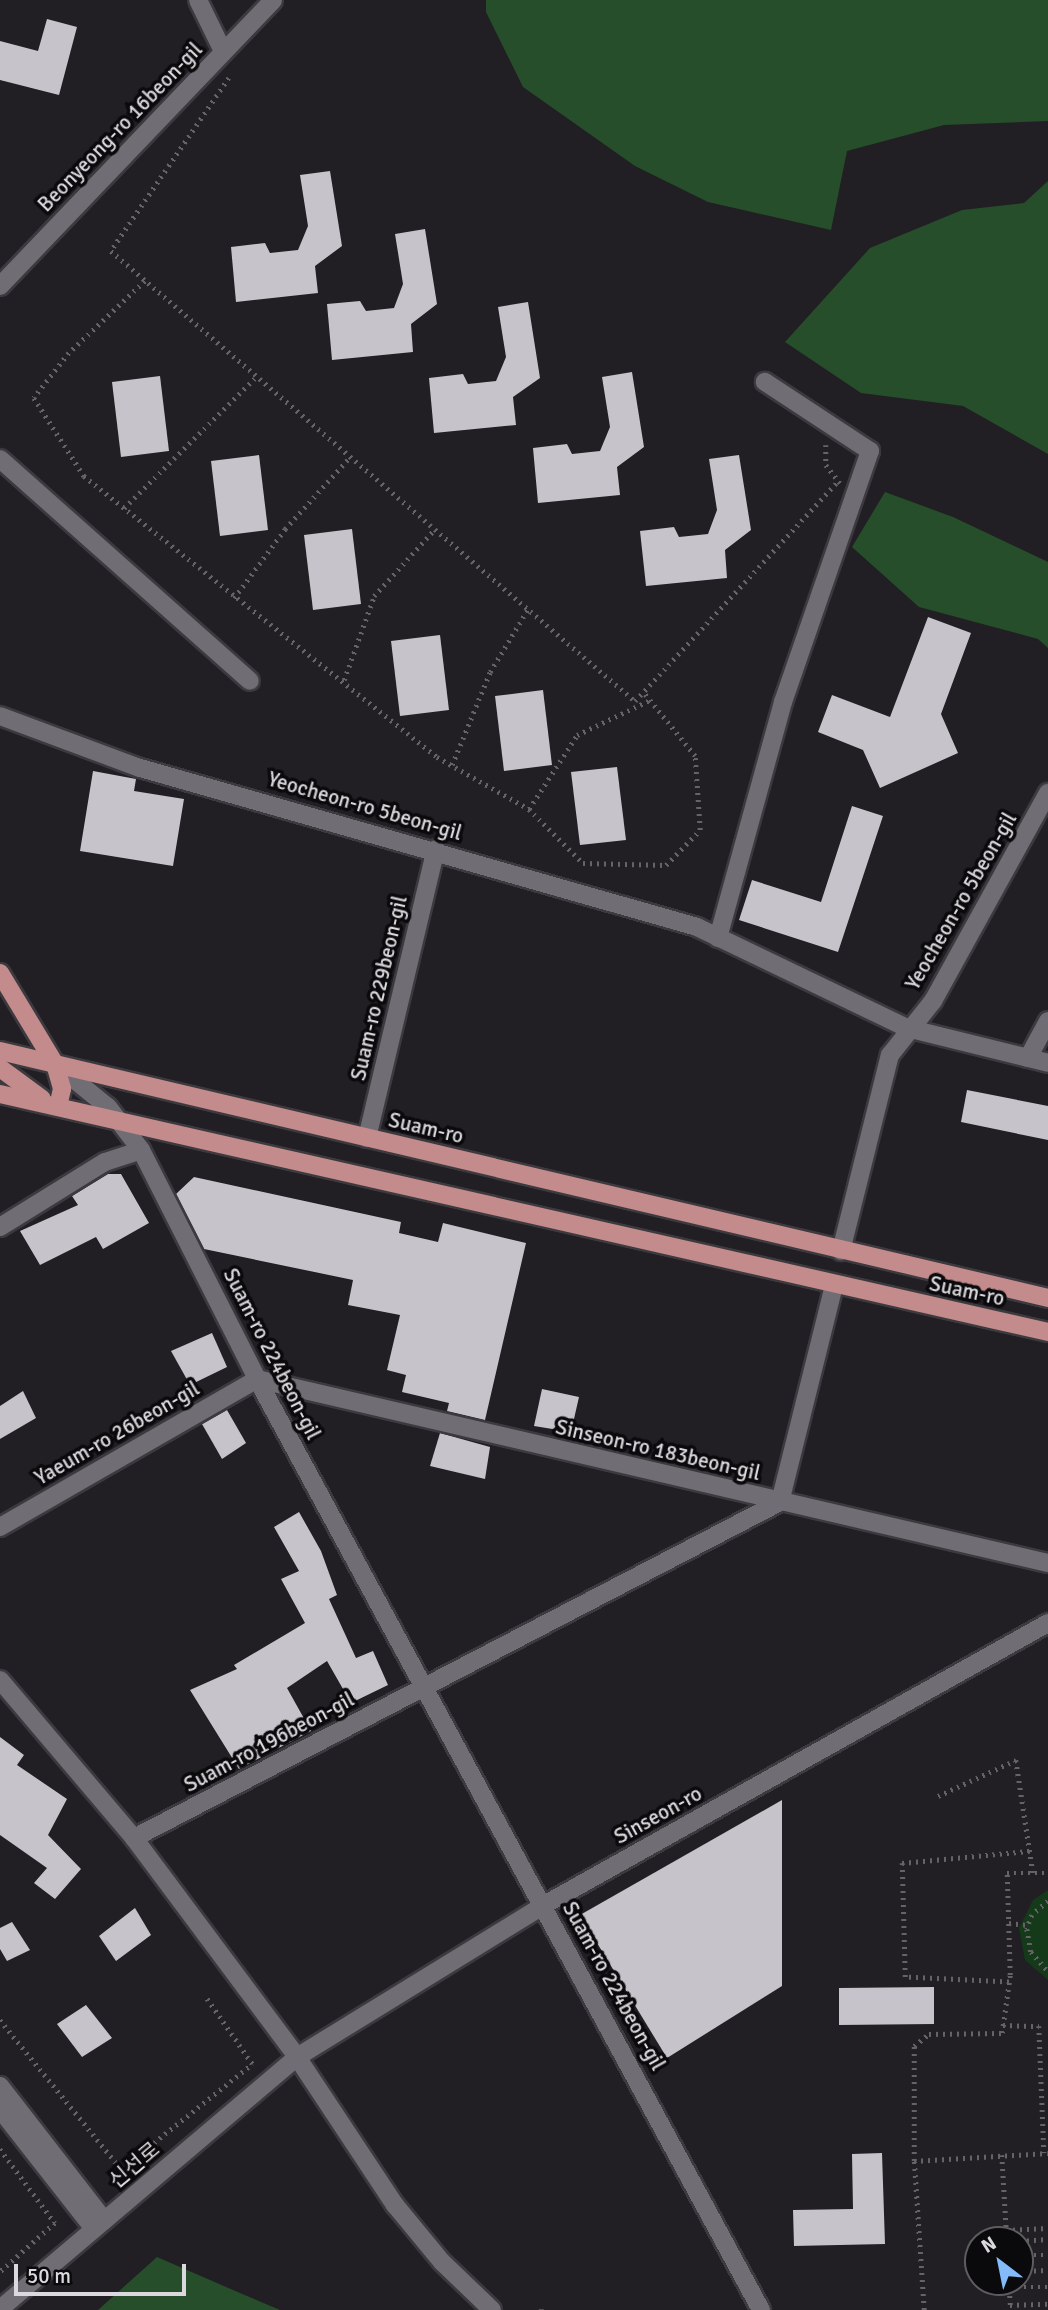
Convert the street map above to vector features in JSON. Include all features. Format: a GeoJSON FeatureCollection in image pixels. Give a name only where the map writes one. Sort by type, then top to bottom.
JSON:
{"type":"FeatureCollection","features":[{"type":"Feature","properties":{"kind":"main road"},"geometry":{"type":"LineString","coordinates":[[0,973],[55,1064],[62,1089],[58,1107],[0,1068]]}},
{"type":"Feature","properties":{"kind":"main road","name":"Suam-ro"},"geometry":{"type":"LineString","coordinates":[[0,1051],[1048,1298]]}},
{"type":"Feature","properties":{"kind":"main road","name":"Suam-ro"},"geometry":{"type":"LineString","coordinates":[[0,1094],[1048,1332]]}},
{"type":"Feature","properties":{"kind":"street"},"geometry":{"type":"LineString","coordinates":[[198,0],[223,51]]}},
{"type":"Feature","properties":{"kind":"street","name":"Beonyeong-ro 16beon-gil"},"geometry":{"type":"LineString","coordinates":[[0,286],[273,0]]}},
{"type":"Feature","properties":{"kind":"street"},"geometry":{"type":"LineString","coordinates":[[718,937],[783,702],[870,451],[765,382]]}},
{"type":"Feature","properties":{"kind":"street"},"geometry":{"type":"LineString","coordinates":[[0,459],[250,681]]}},
{"type":"Feature","properties":{"kind":"street","name":"Yeocheon-ro 5beon-gil"},"geometry":{"type":"LineString","coordinates":[[0,716],[140,768],[436,849],[718,937],[907,1028],[1048,1063]]}},
{"type":"Feature","properties":{"kind":"street","name":"Yeocheon-ro 5beon-gil"},"geometry":{"type":"LineString","coordinates":[[907,1028],[933,1002],[1048,793]]}},
{"type":"Feature","properties":{"kind":"street","name":"Suam-ro 229beon-gil"},"geometry":{"type":"LineString","coordinates":[[367,1138],[436,849]]}},
{"type":"Feature","properties":{"kind":"street"},"geometry":{"type":"LineString","coordinates":[[1028,1058],[1048,1021]]}},
{"type":"Feature","properties":{"kind":"street"},"geometry":{"type":"LineString","coordinates":[[841,1251],[890,1055],[907,1028]]}},
{"type":"Feature","properties":{"kind":"street","name":"Suam-ro 224beon-gil"},"geometry":{"type":"LineString","coordinates":[[55,1064],[122,1122],[141,1150],[257,1379],[761,2310]]}},
{"type":"Feature","properties":{"kind":"street"},"geometry":{"type":"LineString","coordinates":[[0,1227],[105,1162],[141,1150]]}},
{"type":"Feature","properties":{"kind":"street"},"geometry":{"type":"LineString","coordinates":[[425,1686],[780,1502],[834,1285]]}},
{"type":"Feature","properties":{"kind":"street","name":"Sinseon-ro 183beon-gil"},"geometry":{"type":"LineString","coordinates":[[257,1379],[1048,1563]]}},
{"type":"Feature","properties":{"kind":"street","name":"Yaeum-ro 26beon-gil"},"geometry":{"type":"LineString","coordinates":[[0,1527],[257,1379]]}},
{"type":"Feature","properties":{"kind":"street","name":"Sinseon-ro"},"geometry":{"type":"LineString","coordinates":[[297,2057],[544,1905],[1048,1623]]}},
{"type":"Feature","properties":{"kind":"street"},"geometry":{"type":"LineString","coordinates":[[0,1680],[134,1838],[297,2057],[395,2205],[442,2263],[492,2310]]}},
{"type":"Feature","properties":{"kind":"street","name":"Suam-ro 196beon-gil"},"geometry":{"type":"LineString","coordinates":[[134,1838],[425,1686]]}},
{"type":"Feature","properties":{"kind":"street","name":"신선로"},"geometry":{"type":"LineString","coordinates":[[0,2309],[297,2057]]}},
{"type":"Feature","properties":{"kind":"street"},"geometry":{"type":"LineString","coordinates":[[0,2086],[99,2224]]}},
{"type":"Feature","properties":{"kind":"street"},"geometry":{"type":"LineString","coordinates":[[0,2109],[99,2224]]}},
{"type":"Feature","properties":{"kind":"path"},"geometry":{"type":"LineString","coordinates":[[235,69],[111,251],[635,701],[838,481]]}},
{"type":"Feature","properties":{"kind":"path"},"geometry":{"type":"LineString","coordinates":[[145,281],[69,353],[34,398],[84,476],[234,598],[452,765],[529,809],[583,863],[666,865],[700,830],[695,756],[643,692]]}},
{"type":"Feature","properties":{"kind":"path"},"geometry":{"type":"LineString","coordinates":[[124,508],[257,376]]}},
{"type":"Feature","properties":{"kind":"path"},"geometry":{"type":"LineString","coordinates":[[234,598],[285,529],[350,457]]}},
{"type":"Feature","properties":{"kind":"path"},"geometry":{"type":"LineString","coordinates":[[344,680],[374,596],[435,529]]}},
{"type":"Feature","properties":{"kind":"path"},"geometry":{"type":"LineString","coordinates":[[452,765],[490,672],[528,609]]}},
{"type":"Feature","properties":{"kind":"path"},"geometry":{"type":"LineString","coordinates":[[529,809],[577,735],[650,700]]}},
{"type":"Feature","properties":{"kind":"path"},"geometry":{"type":"LineString","coordinates":[[938,1796],[1016,1760],[1033,1873]]}},
{"type":"Feature","properties":{"kind":"path"},"geometry":{"type":"LineString","coordinates":[[1009,1982],[905,1977],[902,1863],[1030,1851]]}},
{"type":"Feature","properties":{"kind":"path"},"geometry":{"type":"LineString","coordinates":[[924,2310],[914,2161],[914,2046],[929,2034],[1002,2033],[1009,1982],[1007,1873],[1048,1873]]}},
{"type":"Feature","properties":{"kind":"path"},"geometry":{"type":"LineString","coordinates":[[1048,1901],[1027,1925],[1031,1952],[1048,1971]]}},
{"type":"Feature","properties":{"kind":"path"},"geometry":{"type":"LineString","coordinates":[[1009,1923],[1027,1925]]}},
{"type":"Feature","properties":{"kind":"path"},"geometry":{"type":"LineString","coordinates":[[0,2021],[121,2169],[251,2064],[205,1996]]}},
{"type":"Feature","properties":{"kind":"path"},"geometry":{"type":"LineString","coordinates":[[914,2161],[1046,2153],[1039,2026],[1003,2025]]}},
{"type":"Feature","properties":{"kind":"path"},"geometry":{"type":"LineString","coordinates":[[0,2149],[55,2222],[0,2272]]}},
{"type":"Feature","properties":{"kind":"path"},"geometry":{"type":"LineString","coordinates":[[1002,2155],[1006,2226]]}},
{"type":"Feature","properties":{"kind":"path"},"geometry":{"type":"LineString","coordinates":[[1011,2307],[1048,2304]]}},
{"type":"Feature","properties":{"kind":"green space"},"geometry":{"type":"Polygon","coordinates":[[[486,0],[1048,0],[1048,121],[944,125],[847,151],[831,230],[708,202],[635,166],[523,87],[486,12],[486,0]]]}},
{"type":"Feature","properties":{"kind":"green space"},"geometry":{"type":"Polygon","coordinates":[[[1048,181],[1048,454],[963,406],[861,393],[785,342],[870,248],[962,210],[1024,203],[1048,181]]]}},
{"type":"Feature","properties":{"kind":"green space"},"geometry":{"type":"Polygon","coordinates":[[[885,492],[953,517],[1048,562],[1048,648],[1038,639],[919,607],[852,547],[885,492]]]}},
{"type":"Feature","properties":{"kind":"green space"},"geometry":{"type":"Polygon","coordinates":[[[1048,1890],[1048,1980],[1025,1960],[1019,1928],[1033,1900],[1048,1890]]]}},
{"type":"Feature","properties":{"kind":"green space"},"geometry":{"type":"Polygon","coordinates":[[[157,2257],[240,2293],[280,2310],[98,2310],[157,2257]]]}},
{"type":"Feature","properties":{"kind":"building"},"geometry":{"type":"Polygon","coordinates":[[[47,19],[77,27],[59,95],[0,80],[0,41],[38,51],[47,19]]]}},
{"type":"Feature","properties":{"kind":"building"},"geometry":{"type":"Polygon","coordinates":[[[330,171],[342,246],[315,266],[318,293],[236,302],[231,247],[265,243],[270,253],[298,250],[308,226],[300,175],[330,171]]]}},
{"type":"Feature","properties":{"kind":"building"},"geometry":{"type":"Polygon","coordinates":[[[425,229],[437,304],[411,324],[413,352],[332,360],[327,304],[360,301],[366,311],[394,308],[403,284],[395,234],[425,229]]]}},
{"type":"Feature","properties":{"kind":"building"},"geometry":{"type":"Polygon","coordinates":[[[528,302],[540,378],[513,397],[516,425],[434,433],[429,378],[463,374],[468,384],[496,381],[506,357],[498,307],[528,302]]]}},
{"type":"Feature","properties":{"kind":"building"},"geometry":{"type":"Polygon","coordinates":[[[632,372],[644,447],[617,467],[620,495],[538,503],[533,448],[567,444],[572,454],[600,451],[610,427],[602,377],[632,372]]]}},
{"type":"Feature","properties":{"kind":"building"},"geometry":{"type":"Polygon","coordinates":[[[160,376],[169,451],[121,457],[112,382],[160,376]]]}},
{"type":"Feature","properties":{"kind":"building"},"geometry":{"type":"Polygon","coordinates":[[[259,455],[268,530],[220,536],[211,461],[259,455]]]}},
{"type":"Feature","properties":{"kind":"building"},"geometry":{"type":"Polygon","coordinates":[[[739,455],[751,530],[725,550],[727,578],[646,586],[640,531],[674,527],[679,537],[708,534],[717,510],[709,459],[739,455]]]}},
{"type":"Feature","properties":{"kind":"building"},"geometry":{"type":"Polygon","coordinates":[[[352,529],[361,604],[313,610],[304,535],[352,529]]]}},
{"type":"Feature","properties":{"kind":"building"},"geometry":{"type":"Polygon","coordinates":[[[928,617],[971,633],[941,714],[958,753],[880,788],[863,750],[818,732],[832,695],[890,717],[928,617]]]}},
{"type":"Feature","properties":{"kind":"building"},"geometry":{"type":"Polygon","coordinates":[[[440,635],[449,710],[400,716],[391,641],[440,635]]]}},
{"type":"Feature","properties":{"kind":"building"},"geometry":{"type":"Polygon","coordinates":[[[543,690],[552,765],[504,771],[495,696],[543,690]]]}},
{"type":"Feature","properties":{"kind":"building"},"geometry":{"type":"Polygon","coordinates":[[[617,767],[626,840],[580,845],[571,772],[617,767]]]}},
{"type":"Feature","properties":{"kind":"building"},"geometry":{"type":"Polygon","coordinates":[[[93,771],[136,779],[134,791],[184,799],[173,866],[80,851],[93,771]]]}},
{"type":"Feature","properties":{"kind":"building"},"geometry":{"type":"Polygon","coordinates":[[[852,806],[883,816],[838,952],[739,920],[752,880],[821,902],[852,806]]]}},
{"type":"Feature","properties":{"kind":"building"},"geometry":{"type":"Polygon","coordinates":[[[967,1090],[1048,1106],[1048,1140],[961,1122],[967,1090]]]}},
{"type":"Feature","properties":{"kind":"building"},"geometry":{"type":"Polygon","coordinates":[[[108,1174],[121,1174],[149,1223],[103,1249],[96,1237],[40,1265],[20,1231],[78,1205],[72,1196],[108,1174]]]}},
{"type":"Feature","properties":{"kind":"building"},"geometry":{"type":"Polygon","coordinates":[[[194,1177],[401,1222],[399,1233],[438,1242],[443,1223],[526,1243],[485,1420],[447,1411],[449,1403],[402,1392],[406,1375],[387,1370],[400,1315],[348,1305],[353,1280],[204,1249],[176,1194],[194,1177]]]}},
{"type":"Feature","properties":{"kind":"building"},"geometry":{"type":"Polygon","coordinates":[[[212,1333],[227,1367],[190,1385],[171,1351],[212,1333]]]}},
{"type":"Feature","properties":{"kind":"building"},"geometry":{"type":"Polygon","coordinates":[[[542,1389],[579,1397],[571,1432],[534,1426],[542,1389]]]}},
{"type":"Feature","properties":{"kind":"building"},"geometry":{"type":"Polygon","coordinates":[[[23,1391],[36,1418],[0,1439],[0,1406],[23,1391]]]}},
{"type":"Feature","properties":{"kind":"building"},"geometry":{"type":"Polygon","coordinates":[[[227,1410],[246,1443],[222,1459],[202,1424],[227,1410]]]}},
{"type":"Feature","properties":{"kind":"building"},"geometry":{"type":"Polygon","coordinates":[[[440,1433],[490,1447],[485,1479],[430,1466],[440,1433]]]}},
{"type":"Feature","properties":{"kind":"building"},"geometry":{"type":"Polygon","coordinates":[[[299,1512],[321,1551],[337,1595],[329,1599],[356,1658],[373,1651],[388,1685],[351,1703],[327,1661],[287,1688],[311,1731],[239,1769],[190,1690],[237,1669],[234,1665],[305,1623],[281,1579],[299,1571],[274,1527],[299,1512]]]}},
{"type":"Feature","properties":{"kind":"building"},"geometry":{"type":"Polygon","coordinates":[[[0,1737],[24,1755],[17,1765],[67,1799],[48,1835],[81,1869],[55,1899],[34,1883],[47,1868],[0,1835],[0,1737]]]}},
{"type":"Feature","properties":{"kind":"building"},"geometry":{"type":"Polygon","coordinates":[[[782,1800],[782,1986],[667,2058],[580,1915],[782,1800]]]}},
{"type":"Feature","properties":{"kind":"building"},"geometry":{"type":"Polygon","coordinates":[[[135,1908],[151,1935],[116,1961],[99,1936],[135,1908]]]}},
{"type":"Feature","properties":{"kind":"building"},"geometry":{"type":"Polygon","coordinates":[[[12,1922],[30,1950],[7,1961],[0,1949],[0,1928],[12,1922]]]}},
{"type":"Feature","properties":{"kind":"building"},"geometry":{"type":"Polygon","coordinates":[[[934,1987],[934,2024],[839,2025],[839,1988],[934,1987]]]}},
{"type":"Feature","properties":{"kind":"building"},"geometry":{"type":"Polygon","coordinates":[[[86,2005],[112,2038],[82,2057],[57,2024],[86,2005]]]}},
{"type":"Feature","properties":{"kind":"building"},"geometry":{"type":"Polygon","coordinates":[[[882,2153],[885,2244],[794,2246],[793,2210],[853,2209],[852,2154],[882,2153]]]}}]}
